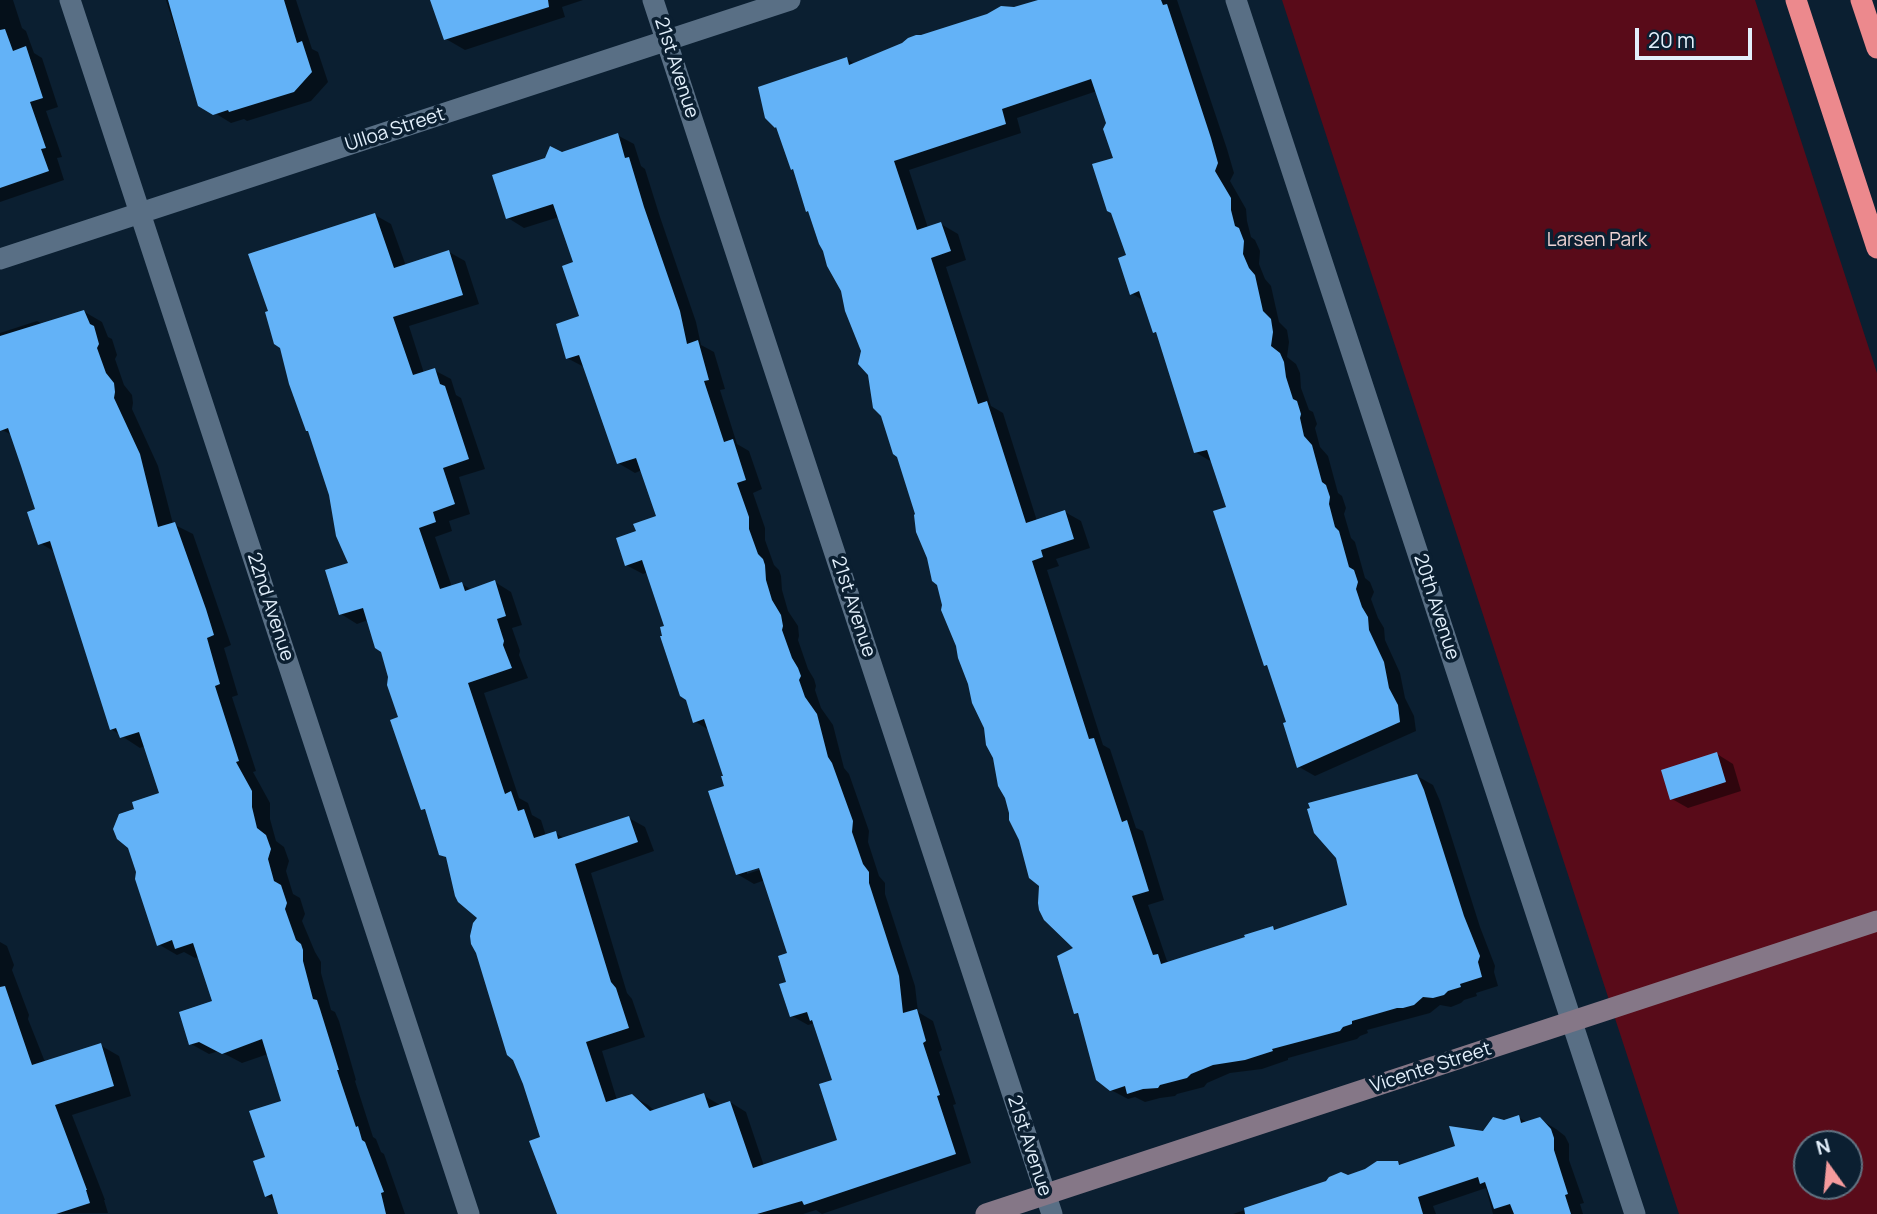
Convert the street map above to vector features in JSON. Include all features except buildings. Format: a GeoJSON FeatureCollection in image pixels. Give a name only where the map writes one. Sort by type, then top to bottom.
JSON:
{"type":"FeatureCollection","features":[{"type":"Feature","properties":{"kind":"highway"},"geometry":{"type":"LineString","coordinates":[[1796,0],[1877,248]]}},
{"type":"Feature","properties":{"kind":"highway"},"geometry":{"type":"LineString","coordinates":[[1861,0],[1877,48]]}},
{"type":"Feature","properties":{"kind":"street","name":"22nd Avenue"},"geometry":{"type":"LineString","coordinates":[[71,0],[469,1214]]}},
{"type":"Feature","properties":{"kind":"street","name":"21st Avenue"},"geometry":{"type":"LineString","coordinates":[[653,0],[1048,1204]]}},
{"type":"Feature","properties":{"kind":"street","name":"Ulloa Street"},"geometry":{"type":"LineString","coordinates":[[0,260],[790,0]]}},
{"type":"Feature","properties":{"kind":"street","name":"20th Avenue"},"geometry":{"type":"LineString","coordinates":[[1236,0],[1635,1214]]}},
{"type":"Feature","properties":{"kind":"street","name":"Vicente Street"},"geometry":{"type":"LineString","coordinates":[[986,1214],[1048,1204],[1572,1022],[1877,921]]}},
{"type":"Feature","properties":{"kind":"green space","name":"Larsen Park"},"geometry":{"type":"Polygon","coordinates":[[[1282,0],[1755,0],[1877,373],[1877,1214],[1679,1214],[1282,0]]]}}]}
